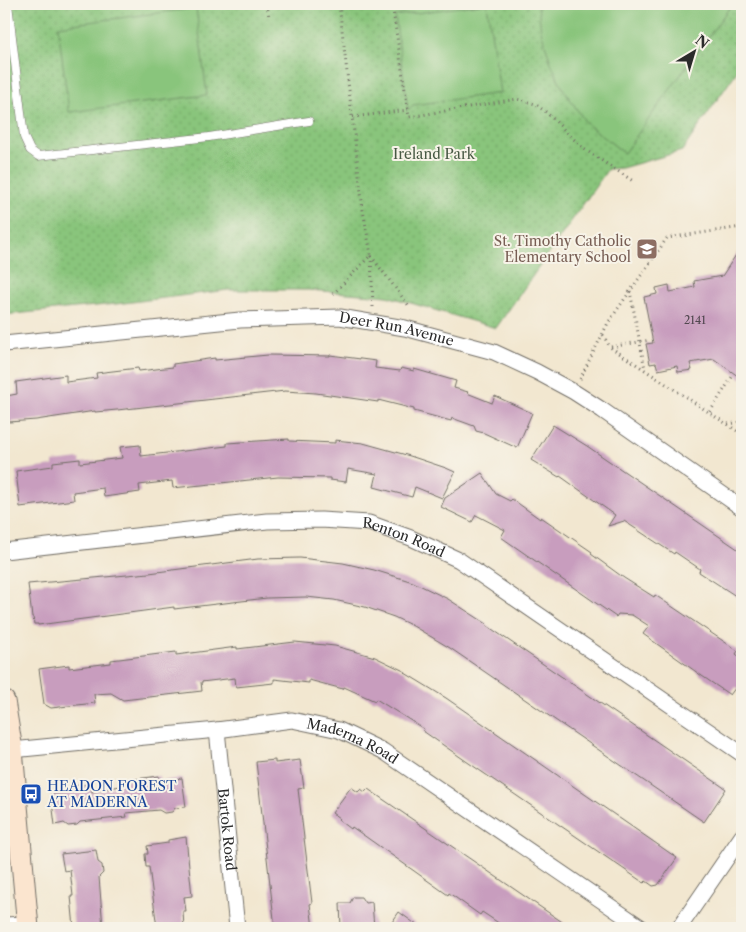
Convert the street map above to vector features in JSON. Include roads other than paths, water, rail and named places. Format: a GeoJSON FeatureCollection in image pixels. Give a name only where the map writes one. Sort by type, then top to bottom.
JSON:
{"type":"FeatureCollection","features":[{"type":"Feature","properties":{"kind":"street","name":"Deer Run Avenue"},"geometry":{"type":"LineString","coordinates":[[4,344],[240,320],[340,317],[405,328],[494,352],[574,392],[742,508]]}},
{"type":"Feature","properties":{"kind":"street","name":"Renton Road"},"geometry":{"type":"LineString","coordinates":[[4,551],[267,521],[321,520],[369,523],[411,538],[458,560],[742,754]]}},
{"type":"Feature","properties":{"kind":"street"},"geometry":{"type":"LineString","coordinates":[[4,701],[12,750],[28,926],[4,925]]}},
{"type":"Feature","properties":{"kind":"street","name":"Maderna Road"},"geometry":{"type":"LineString","coordinates":[[12,750],[217,730],[292,720],[338,730],[383,751],[642,928]]}},
{"type":"Feature","properties":{"kind":"street","name":"Bartok Road"},"geometry":{"type":"LineString","coordinates":[[217,730],[237,928]]}},
{"type":"Feature","properties":{"kind":"street"},"geometry":{"type":"LineString","coordinates":[[678,928],[742,836]]}},
{"type":"Feature","properties":{"kind":"lane"},"geometry":{"type":"LineString","coordinates":[[8,4],[24,137],[30,150],[38,156],[209,137],[309,121]]}},
{"type":"Feature","properties":{"kind":"place","name":"St. Timothy Catholic Elementary School"},"geometry":{"type":"Point","coordinates":[647,249]}},
{"type":"Feature","properties":{"kind":"place","name":"HEADON FOREST AT MADERNA"},"geometry":{"type":"Point","coordinates":[31,794]}},
{"type":"Feature","properties":{"kind":"park label","name":"Ireland Park"},"geometry":{"type":"Point","coordinates":[434,154]}}]}
